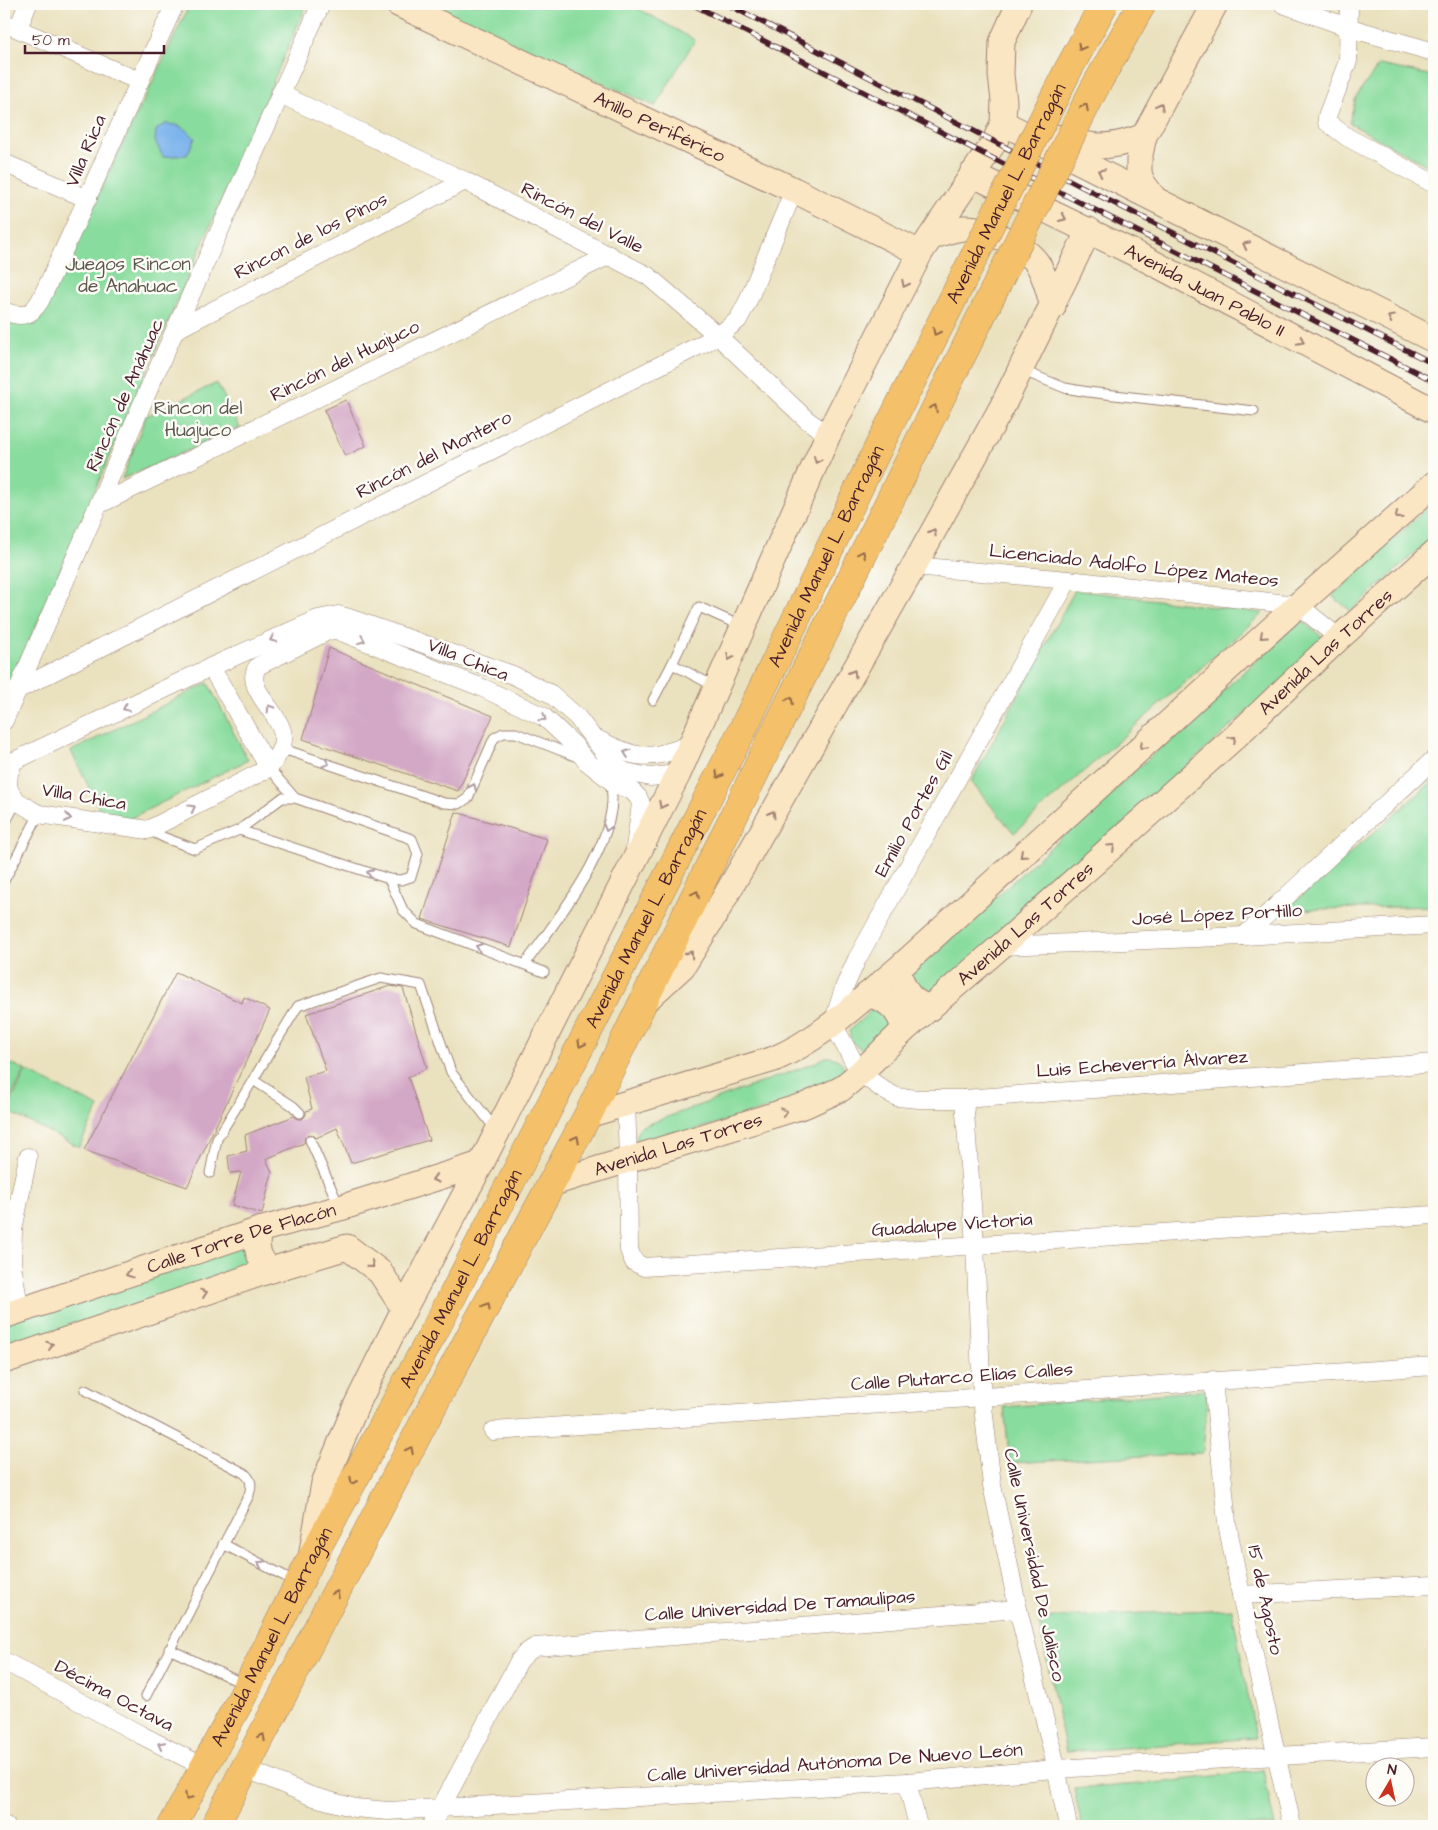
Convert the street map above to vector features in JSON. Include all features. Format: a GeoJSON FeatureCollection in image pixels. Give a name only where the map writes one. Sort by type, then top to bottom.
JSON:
{"type":"FeatureCollection","features":[{"type":"Feature","properties":{"kind":"highway","name":"Avenida Manuel L. Barragán"},"geometry":{"type":"LineString","coordinates":[[172,1826],[248,1685],[310,1558],[435,1330],[742,731],[884,435],[1068,70],[1104,4]]}},
{"type":"Feature","properties":{"kind":"highway","name":"Avenida Manuel L. Barragán"},"geometry":{"type":"LineString","coordinates":[[215,1826],[422,1426],[588,1115],[769,744],[1094,89],[1142,4]]}},
{"type":"Feature","properties":{"kind":"street"},"geometry":{"type":"LineString","coordinates":[[28,4],[11,25],[139,81]]}},
{"type":"Feature","properties":{"kind":"street","name":"Villa Rica"},"geometry":{"type":"LineString","coordinates":[[4,311],[18,316],[30,313],[40,301],[175,4]]}},
{"type":"Feature","properties":{"kind":"street","name":"Rincón de Anáhuac"},"geometry":{"type":"LineString","coordinates":[[4,721],[150,386],[321,4]]}},
{"type":"Feature","properties":{"kind":"street","name":"Anillo Periférico"},"geometry":{"type":"LineString","coordinates":[[398,4],[794,190],[925,245]]}},
{"type":"Feature","properties":{"kind":"street"},"geometry":{"type":"LineString","coordinates":[[310,1558],[324,1483],[355,1408],[404,1309],[498,1132],[678,774],[828,434],[925,245],[995,141],[1003,112],[1002,42],[1020,4]]}},
{"type":"Feature","properties":{"kind":"street"},"geometry":{"type":"LineString","coordinates":[[1154,198],[1142,182],[1139,173],[1139,160],[1144,136],[1215,4]]}},
{"type":"Feature","properties":{"kind":"street"},"geometry":{"type":"LineString","coordinates":[[1283,4],[1308,8],[1350,28],[1434,52]]}},
{"type":"Feature","properties":{"kind":"street"},"geometry":{"type":"LineString","coordinates":[[1349,4],[1348,61],[1327,116],[1327,122],[1348,137],[1434,184]]}},
{"type":"Feature","properties":{"kind":"street","name":"Rincón del Valle"},"geometry":{"type":"LineString","coordinates":[[280,94],[465,181],[648,276],[718,336],[807,420],[828,434]]}},
{"type":"Feature","properties":{"kind":"street"},"geometry":{"type":"LineString","coordinates":[[1003,112],[1011,114],[1022,124],[1065,140],[1099,147],[1124,144],[1144,136]]}},
{"type":"Feature","properties":{"kind":"street"},"geometry":{"type":"LineString","coordinates":[[1003,112],[1154,198],[1434,340]]}},
{"type":"Feature","properties":{"kind":"street"},"geometry":{"type":"LineString","coordinates":[[4,163],[88,199]]}},
{"type":"Feature","properties":{"kind":"street","name":"Avenida Juan Pablo II"},"geometry":{"type":"LineString","coordinates":[[972,174],[1089,230],[1434,412]]}},
{"type":"Feature","properties":{"kind":"street","name":"Rincon de los Pinos"},"geometry":{"type":"LineString","coordinates":[[177,329],[465,181]]}},
{"type":"Feature","properties":{"kind":"street","name":"Rincón del Montero"},"geometry":{"type":"LineString","coordinates":[[19,689],[718,336],[738,320],[747,303],[794,190]]}},
{"type":"Feature","properties":{"kind":"street"},"geometry":{"type":"LineString","coordinates":[[925,245],[947,231],[966,228],[979,230],[1010,243],[1026,252],[1038,265],[1048,285],[1053,307]]}},
{"type":"Feature","properties":{"kind":"street"},"geometry":{"type":"LineString","coordinates":[[644,1001],[682,966],[698,944],[914,566],[1021,370],[1089,230]]}},
{"type":"Feature","properties":{"kind":"street","name":"Rincón del Huajuco"},"geometry":{"type":"LineString","coordinates":[[100,504],[610,255]]}},
{"type":"Feature","properties":{"kind":"street"},"geometry":{"type":"LineString","coordinates":[[588,1115],[774,1059],[795,1050],[833,1024],[897,970],[1298,605],[1434,484]]}},
{"type":"Feature","properties":{"kind":"street","name":"Avenida Las Torres"},"geometry":{"type":"LineString","coordinates":[[553,1183],[806,1105],[841,1089],[904,1030],[1236,736],[1339,638],[1434,553]]}},
{"type":"Feature","properties":{"kind":"street","name":"Licenciado Adolfo López Mateos"},"geometry":{"type":"LineString","coordinates":[[914,566],[1068,580],[1298,605],[1339,638]]}},
{"type":"Feature","properties":{"kind":"street","name":"Emilio Portes Gil"},"geometry":{"type":"LineString","coordinates":[[833,1024],[844,988],[857,960],[1068,580]]}},
{"type":"Feature","properties":{"kind":"street","name":"Villa Chica"},"geometry":{"type":"LineString","coordinates":[[334,623],[350,618],[513,675],[551,694],[565,705],[594,737],[617,767],[626,772],[650,776],[678,774]]}},
{"type":"Feature","properties":{"kind":"street","name":"Villa Chica"},"geometry":{"type":"LineString","coordinates":[[274,760],[148,830],[39,814],[17,801],[10,792],[8,784],[9,773],[14,760],[318,619],[334,623],[483,688],[544,717],[573,744],[586,761],[610,780],[632,791],[638,797],[641,804],[632,864]]}},
{"type":"Feature","properties":{"kind":"street"},"geometry":{"type":"LineString","coordinates":[[274,760],[283,734],[278,722],[256,687],[253,679],[254,671],[258,666],[328,631],[334,623]]}},
{"type":"Feature","properties":{"kind":"street"},"geometry":{"type":"LineString","coordinates":[[211,667],[274,760]]}},
{"type":"Feature","properties":{"kind":"street"},"geometry":{"type":"LineString","coordinates":[[523,706],[527,683]]}},
{"type":"Feature","properties":{"kind":"street"},"geometry":{"type":"LineString","coordinates":[[594,737],[632,755],[647,757],[665,754],[691,744]]}},
{"type":"Feature","properties":{"kind":"street"},"geometry":{"type":"LineString","coordinates":[[1244,936],[1434,760]]}},
{"type":"Feature","properties":{"kind":"street","name":"José López Portillo"},"geometry":{"type":"LineString","coordinates":[[1001,946],[1244,936],[1434,925]]}},
{"type":"Feature","properties":{"kind":"street"},"geometry":{"type":"LineString","coordinates":[[897,970],[905,990],[911,998],[918,1004],[930,1008]]}},
{"type":"Feature","properties":{"kind":"street"},"geometry":{"type":"LineString","coordinates":[[867,995],[876,996],[886,1001],[901,1018],[904,1030]]}},
{"type":"Feature","properties":{"kind":"street"},"geometry":{"type":"LineString","coordinates":[[833,1024],[860,1073]]}},
{"type":"Feature","properties":{"kind":"street","name":"Luis Echeverría Álvarez"},"geometry":{"type":"LineString","coordinates":[[860,1073],[885,1091],[897,1096],[919,1099],[964,1099],[1434,1063]]}},
{"type":"Feature","properties":{"kind":"street","name":"Calle Universidad De Jalisco"},"geometry":{"type":"LineString","coordinates":[[964,1099],[975,1245],[982,1398],[992,1485],[1018,1609],[1068,1826]]}},
{"type":"Feature","properties":{"kind":"street","name":"Guadalupe Victoria"},"geometry":{"type":"LineString","coordinates":[[626,1104],[629,1250],[634,1262],[644,1267],[1434,1214]]}},
{"type":"Feature","properties":{"kind":"street"},"geometry":{"type":"LineString","coordinates":[[12,1313],[13,1230],[28,1157]]}},
{"type":"Feature","properties":{"kind":"street","name":"Calle Torre De Flacón"},"geometry":{"type":"LineString","coordinates":[[12,1313],[259,1230],[340,1208],[481,1164]]}},
{"type":"Feature","properties":{"kind":"street"},"geometry":{"type":"LineString","coordinates":[[340,1208],[348,1229],[346,1248],[380,1272],[404,1309]]}},
{"type":"Feature","properties":{"kind":"street"},"geometry":{"type":"LineString","coordinates":[[259,1230],[256,1249],[260,1258],[271,1270]]}},
{"type":"Feature","properties":{"kind":"street","name":"Calle Torre De Flacón"},"geometry":{"type":"LineString","coordinates":[[4,1361],[271,1270],[346,1248]]}},
{"type":"Feature","properties":{"kind":"street","name":"Calle Plutarco Elías Calles"},"geometry":{"type":"LineString","coordinates":[[493,1431],[1434,1366]]}},
{"type":"Feature","properties":{"kind":"street","name":"15 de Agosto"},"geometry":{"type":"LineString","coordinates":[[1213,1380],[1227,1523],[1292,1826]]}},
{"type":"Feature","properties":{"kind":"street"},"geometry":{"type":"LineString","coordinates":[[1241,1595],[1434,1585]]}},
{"type":"Feature","properties":{"kind":"street","name":"Calle Universidad De Tamaulipas"},"geometry":{"type":"LineString","coordinates":[[440,1810],[519,1661],[535,1647],[1018,1609]]}},
{"type":"Feature","properties":{"kind":"street","name":"Décima Octava"},"geometry":{"type":"LineString","coordinates":[[4,1661],[204,1767]]}},
{"type":"Feature","properties":{"kind":"street","name":"Calle Universidad Autónoma De Nuevo León"},"geometry":{"type":"LineString","coordinates":[[245,1768],[311,1796],[355,1808],[388,1812],[907,1782],[1055,1768],[1434,1746]]}},
{"type":"Feature","properties":{"kind":"street"},"geometry":{"type":"LineString","coordinates":[[907,1782],[918,1826]]}},
{"type":"Feature","properties":{"kind":"street"},"geometry":{"type":"LineString","coordinates":[[432,1826],[440,1810]]}},
{"type":"Feature","properties":{"kind":"lane"},"geometry":{"type":"LineString","coordinates":[[1021,370],[1065,388],[1254,411]]}},
{"type":"Feature","properties":{"kind":"lane"},"geometry":{"type":"LineString","coordinates":[[653,700],[699,607],[743,627]]}},
{"type":"Feature","properties":{"kind":"lane"},"geometry":{"type":"LineString","coordinates":[[672,664],[716,688]]}},
{"type":"Feature","properties":{"kind":"lane"},"geometry":{"type":"LineString","coordinates":[[295,798],[274,760],[289,751],[444,803],[459,804],[468,798],[494,738],[503,733],[516,733],[586,761]]}},
{"type":"Feature","properties":{"kind":"lane"},"geometry":{"type":"LineString","coordinates":[[525,964],[581,883],[601,847],[609,820],[613,790],[610,780]]}},
{"type":"Feature","properties":{"kind":"lane"},"geometry":{"type":"LineString","coordinates":[[148,830],[195,849],[239,830],[276,801],[282,798],[295,798],[412,839],[418,854],[411,877],[401,880],[389,880],[239,830]]}},
{"type":"Feature","properties":{"kind":"lane"},"geometry":{"type":"LineString","coordinates":[[4,825],[17,801]]}},
{"type":"Feature","properties":{"kind":"lane"},"geometry":{"type":"LineString","coordinates":[[4,881],[39,814]]}},
{"type":"Feature","properties":{"kind":"lane"},"geometry":{"type":"LineString","coordinates":[[389,880],[403,910],[417,924],[544,972]]}},
{"type":"Feature","properties":{"kind":"lane"},"geometry":{"type":"LineString","coordinates":[[210,1173],[217,1139],[298,1006],[380,978],[421,985],[450,1072],[498,1132]]}},
{"type":"Feature","properties":{"kind":"lane"},"geometry":{"type":"LineString","coordinates":[[253,1080],[293,1106],[300,1114]]}},
{"type":"Feature","properties":{"kind":"lane"},"geometry":{"type":"LineString","coordinates":[[310,1140],[340,1208]]}},
{"type":"Feature","properties":{"kind":"lane"},"geometry":{"type":"LineString","coordinates":[[85,1390],[244,1473],[252,1485],[250,1495],[146,1696]]}},
{"type":"Feature","properties":{"kind":"lane"},"geometry":{"type":"LineString","coordinates":[[223,1544],[298,1583]]}},
{"type":"Feature","properties":{"kind":"lane"},"geometry":{"type":"LineString","coordinates":[[169,1649],[248,1685]]}},
{"type":"Feature","properties":{"kind":"green space","name":"Juegos Rincon de Anahuac"},"geometry":{"type":"Polygon","coordinates":[[[190,4],[307,4],[4,699],[4,315],[35,326],[190,4]]]}},
{"type":"Feature","properties":{"kind":"green space"},"geometry":{"type":"Polygon","coordinates":[[[424,4],[630,4],[695,40],[655,106],[424,4]]]}},
{"type":"Feature","properties":{"kind":"green space"},"geometry":{"type":"Polygon","coordinates":[[[1379,65],[1434,76],[1434,169],[1349,123],[1356,97],[1379,65]]]}},
{"type":"Feature","properties":{"kind":"green space","name":"Rincon del Huajuco"},"geometry":{"type":"Polygon","coordinates":[[[217,383],[240,428],[122,479],[146,416],[217,383]]]}},
{"type":"Feature","properties":{"kind":"green space"},"geometry":{"type":"Polygon","coordinates":[[[1434,502],[1434,536],[1351,611],[1332,596],[1434,502]]]}},
{"type":"Feature","properties":{"kind":"green space"},"geometry":{"type":"Polygon","coordinates":[[[1075,590],[1263,613],[1014,833],[971,782],[1075,590]]]}},
{"type":"Feature","properties":{"kind":"green space"},"geometry":{"type":"Polygon","coordinates":[[[1301,620],[1326,640],[933,996],[921,996],[911,974],[1301,620]]]}},
{"type":"Feature","properties":{"kind":"green space"},"geometry":{"type":"Polygon","coordinates":[[[208,683],[248,760],[129,819],[103,816],[71,751],[208,683]]]}},
{"type":"Feature","properties":{"kind":"green space"},"geometry":{"type":"Polygon","coordinates":[[[1434,780],[1434,906],[1285,910],[1434,780]]]}},
{"type":"Feature","properties":{"kind":"green space"},"geometry":{"type":"Polygon","coordinates":[[[877,1005],[893,1025],[865,1050],[854,1043],[849,1031],[877,1005]]]}},
{"type":"Feature","properties":{"kind":"green space"},"geometry":{"type":"Polygon","coordinates":[[[826,1057],[839,1060],[843,1065],[844,1072],[816,1095],[639,1146],[636,1136],[640,1127],[812,1064],[826,1057]]]}},
{"type":"Feature","properties":{"kind":"green space"},"geometry":{"type":"Polygon","coordinates":[[[4,1060],[25,1070],[5,1110],[4,1109],[4,1060]]]}},
{"type":"Feature","properties":{"kind":"green space"},"geometry":{"type":"Polygon","coordinates":[[[26,1071],[99,1107],[79,1147],[7,1111],[26,1071]]]}},
{"type":"Feature","properties":{"kind":"green space"},"geometry":{"type":"Polygon","coordinates":[[[248,1242],[256,1267],[4,1349],[4,1322],[248,1242]]]}},
{"type":"Feature","properties":{"kind":"green space"},"geometry":{"type":"Polygon","coordinates":[[[1208,1390],[1203,1453],[1010,1463],[1004,1407],[1208,1390]]]}},
{"type":"Feature","properties":{"kind":"green space"},"geometry":{"type":"Polygon","coordinates":[[[1232,1609],[1256,1738],[1066,1752],[1038,1618],[1232,1609]]]}},
{"type":"Feature","properties":{"kind":"green space"},"geometry":{"type":"Polygon","coordinates":[[[1263,1770],[1275,1826],[1082,1826],[1074,1789],[1165,1782],[1263,1770]]]}},
{"type":"Feature","properties":{"kind":"water"},"geometry":{"type":"Polygon","coordinates":[[[165,124],[182,127],[195,138],[187,155],[163,157],[155,141],[156,130],[165,124]]]}},
{"type":"Feature","properties":{"kind":"building"},"geometry":{"type":"Polygon","coordinates":[[[346,400],[366,446],[345,456],[324,410],[346,400]]]}},
{"type":"Feature","properties":{"kind":"building"},"geometry":{"type":"Polygon","coordinates":[[[329,648],[493,716],[458,791],[303,739],[329,648]]]}},
{"type":"Feature","properties":{"kind":"building"},"geometry":{"type":"Polygon","coordinates":[[[456,812],[547,839],[511,947],[422,919],[456,812]]]}},
{"type":"Feature","properties":{"kind":"building"},"geometry":{"type":"Polygon","coordinates":[[[176,972],[242,1003],[244,997],[270,1010],[187,1187],[84,1150],[176,972]]]}},
{"type":"Feature","properties":{"kind":"building"},"geometry":{"type":"Polygon","coordinates":[[[390,986],[403,988],[427,1068],[408,1077],[429,1140],[351,1163],[337,1128],[316,1138],[308,1134],[305,1137],[304,1143],[266,1159],[272,1172],[262,1214],[232,1205],[241,1172],[230,1173],[228,1156],[247,1151],[245,1135],[294,1116],[302,1119],[306,1115],[306,1111],[312,1109],[304,1077],[326,1071],[306,1014],[390,986]]]}},
{"type":"Feature","properties":{"kind":"railway"},"geometry":{"type":"LineString","coordinates":[[692,4],[1434,381]]}},
{"type":"Feature","properties":{"kind":"railway"},"geometry":{"type":"LineString","coordinates":[[727,4],[1104,198],[1434,364]]}}]}
